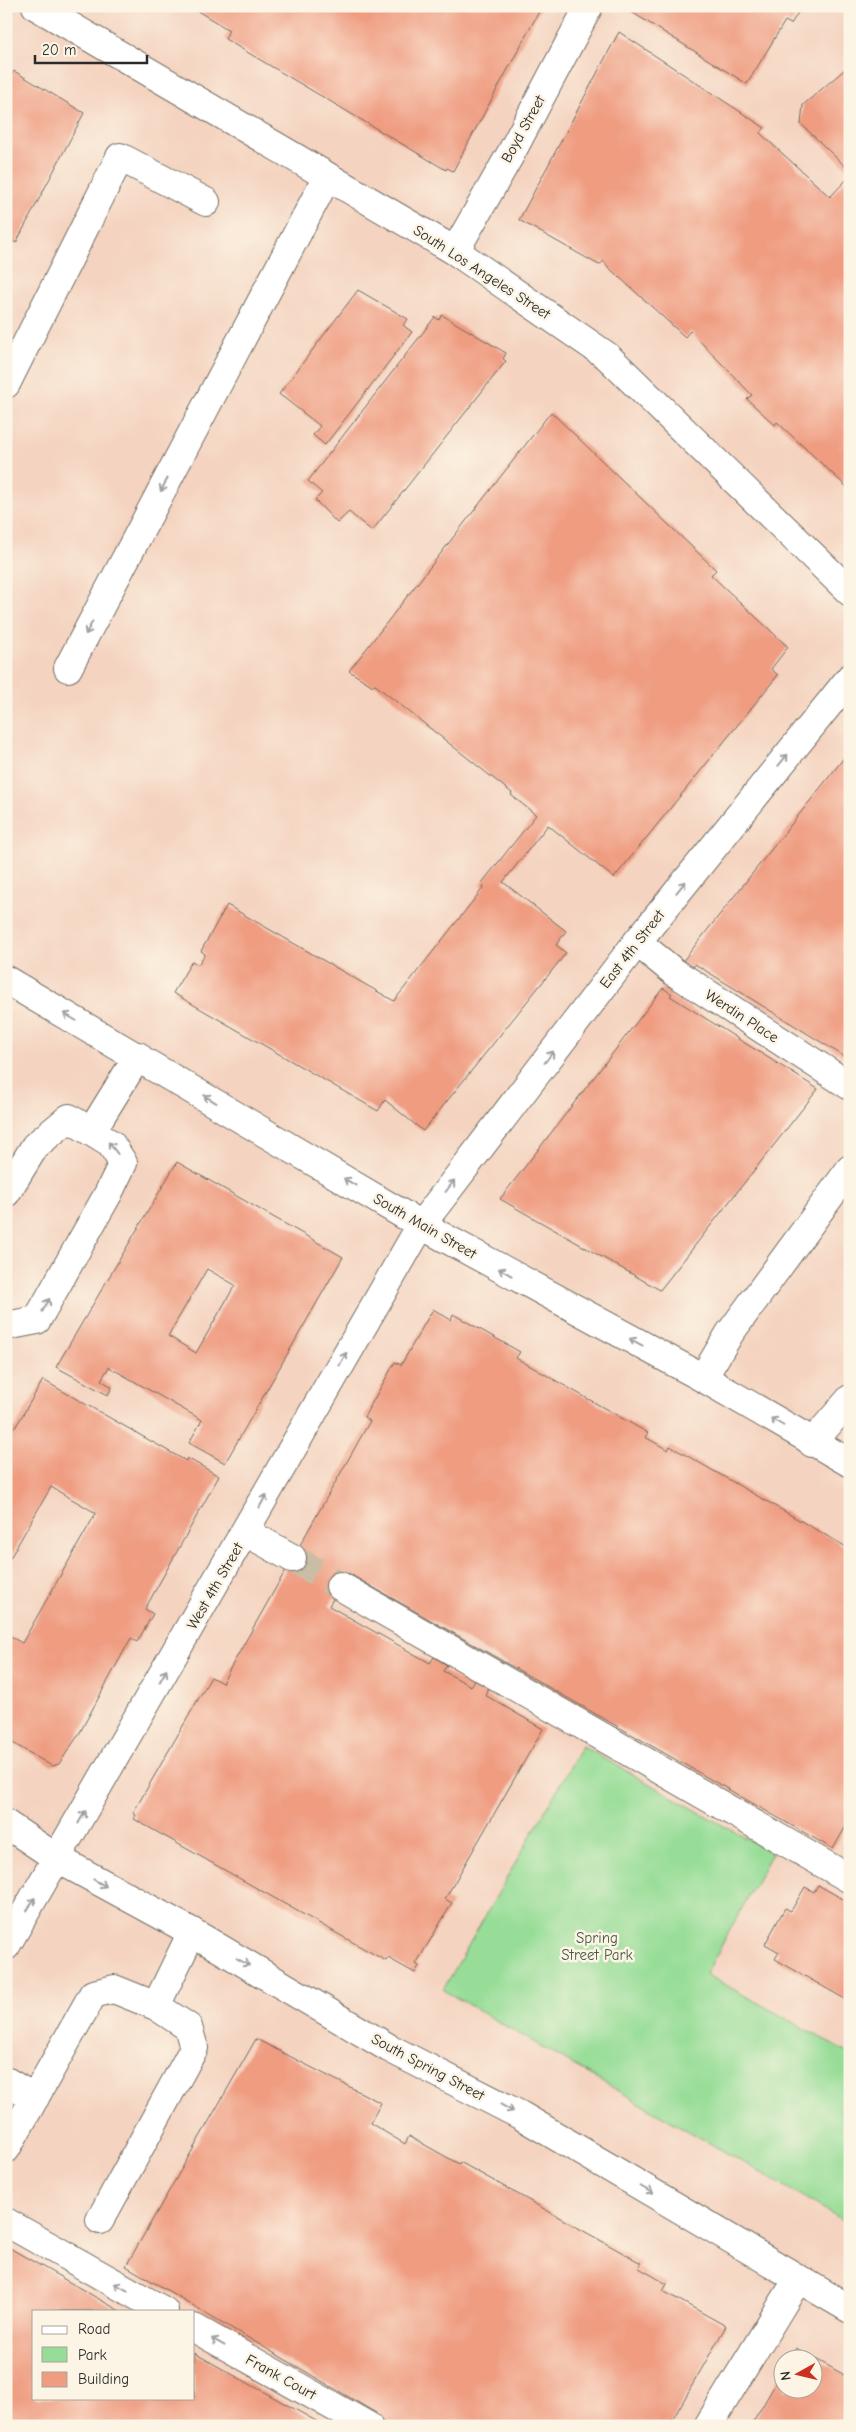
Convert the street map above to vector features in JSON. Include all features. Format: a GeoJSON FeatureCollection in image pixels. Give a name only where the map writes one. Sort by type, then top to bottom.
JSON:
{"type":"FeatureCollection","features":[{"type":"Feature","properties":{"kind":"main road","name":"South Los Angeles Street"},"geometry":{"type":"LineString","coordinates":[[36,6],[455,251],[607,356],[850,592]]}},
{"type":"Feature","properties":{"kind":"main road","name":"Boyd Street"},"geometry":{"type":"LineString","coordinates":[[455,251],[510,155],[589,6]]}},
{"type":"Feature","properties":{"kind":"main road"},"geometry":{"type":"LineString","coordinates":[[6,384],[120,157],[206,202]]}},
{"type":"Feature","properties":{"kind":"main road"},"geometry":{"type":"LineString","coordinates":[[68,668],[327,177]]}},
{"type":"Feature","properties":{"kind":"main road","name":"East 4th Street"},"geometry":{"type":"LineString","coordinates":[[421,1225],[637,942],[850,678]]}},
{"type":"Feature","properties":{"kind":"main road","name":"Werdin Place"},"geometry":{"type":"LineString","coordinates":[[637,942],[674,972],[850,1086]]}},
{"type":"Feature","properties":{"kind":"main road","name":"South Main Street"},"geometry":{"type":"LineString","coordinates":[[6,980],[138,1056],[421,1225],[703,1378],[812,1443],[850,1463]]}},
{"type":"Feature","properties":{"kind":"main road"},"geometry":{"type":"LineString","coordinates":[[92,1132],[138,1056]]}},
{"type":"Feature","properties":{"kind":"main road"},"geometry":{"type":"LineString","coordinates":[[6,1193],[35,1146],[69,1118],[111,1144],[123,1163],[108,1194],[37,1320],[6,1326]]}},
{"type":"Feature","properties":{"kind":"main road"},"geometry":{"type":"LineString","coordinates":[[703,1378],[726,1338],[850,1169]]}},
{"type":"Feature","properties":{"kind":"main road","name":"West 4th Street"},"geometry":{"type":"LineString","coordinates":[[6,1946],[58,1859],[421,1225]]}},
{"type":"Feature","properties":{"kind":"main road"},"geometry":{"type":"LineString","coordinates":[[812,1443],[850,1399]]}},
{"type":"Feature","properties":{"kind":"main road"},"geometry":{"type":"LineString","coordinates":[[246,1532],[292,1558]]}},
{"type":"Feature","properties":{"kind":"main road"},"geometry":{"type":"LineString","coordinates":[[340,1586],[580,1714],[850,1879]]}},
{"type":"Feature","properties":{"kind":"main road","name":"South Spring Street"},"geometry":{"type":"LineString","coordinates":[[6,1824],[58,1859],[192,1932],[389,2048],[520,2115],[850,2310]]}},
{"type":"Feature","properties":{"kind":"main road"},"geometry":{"type":"LineString","coordinates":[[156,2006],[192,1932]]}},
{"type":"Feature","properties":{"kind":"main road"},"geometry":{"type":"LineString","coordinates":[[6,2149],[93,1994],[114,1989],[156,2006],[188,2028],[194,2048],[100,2220]]}},
{"type":"Feature","properties":{"kind":"main road"},"geometry":{"type":"LineString","coordinates":[[6,2081],[35,2098]]}},
{"type":"Feature","properties":{"kind":"main road"},"geometry":{"type":"LineString","coordinates":[[6,2222],[162,2310]]}},
{"type":"Feature","properties":{"kind":"main road"},"geometry":{"type":"LineString","coordinates":[[708,2426],[798,2279]]}},
{"type":"Feature","properties":{"kind":"main road","name":"Frank Court"},"geometry":{"type":"LineString","coordinates":[[195,2329],[368,2426]]}},
{"type":"Feature","properties":{"kind":"shaded area"},"geometry":{"type":"Polygon","coordinates":[[[6,6],[850,6],[850,2426],[6,2426],[6,6]]]}},
{"type":"Feature","properties":{"kind":"green space","name":"Spring Street Park"},"geometry":{"type":"Polygon","coordinates":[[[582,1746],[772,1853],[706,1974],[850,2054],[850,2224],[443,1990],[582,1746]]]}},
{"type":"Feature","properties":{"kind":"building"},"geometry":{"type":"Polygon","coordinates":[[[189,6],[542,6],[453,171],[447,168],[446,170],[225,39],[229,30],[189,6]]]}},
{"type":"Feature","properties":{"kind":"building"},"geometry":{"type":"Polygon","coordinates":[[[632,6],[802,6],[791,24],[785,21],[747,84],[630,11],[632,6]]]}},
{"type":"Feature","properties":{"kind":"building"},"geometry":{"type":"Polygon","coordinates":[[[619,32],[765,128],[760,133],[830,197],[850,176],[850,490],[777,422],[775,425],[747,399],[752,395],[690,331],[685,337],[608,267],[604,261],[599,265],[519,220],[619,32]]]}},
{"type":"Feature","properties":{"kind":"building"},"geometry":{"type":"Polygon","coordinates":[[[850,65],[850,171],[801,124],[803,105],[850,65]]]}},
{"type":"Feature","properties":{"kind":"building"},"geometry":{"type":"Polygon","coordinates":[[[14,71],[84,113],[16,243],[6,237],[6,85],[14,71]]]}},
{"type":"Feature","properties":{"kind":"building"},"geometry":{"type":"Polygon","coordinates":[[[358,290],[408,319],[403,325],[412,332],[325,445],[313,435],[320,426],[279,394],[358,290]]]}},
{"type":"Feature","properties":{"kind":"building"},"geometry":{"type":"Polygon","coordinates":[[[442,315],[506,353],[503,359],[506,361],[372,531],[349,512],[337,523],[315,500],[322,493],[308,481],[435,317],[439,320],[442,315]]]}},
{"type":"Feature","properties":{"kind":"building"},"geometry":{"type":"Polygon","coordinates":[[[551,412],[716,570],[711,575],[788,647],[771,669],[778,675],[614,878],[548,825],[503,882],[566,931],[556,945],[566,953],[423,1131],[385,1100],[378,1111],[173,993],[192,961],[198,965],[205,954],[201,951],[227,905],[394,1001],[484,887],[481,884],[536,815],[511,795],[512,793],[374,684],[373,686],[349,671],[551,412]]]}},
{"type":"Feature","properties":{"kind":"building"},"geometry":{"type":"Polygon","coordinates":[[[844,758],[850,762],[850,1060],[695,964],[692,969],[682,962],[844,758]]]}},
{"type":"Feature","properties":{"kind":"building"},"geometry":{"type":"Polygon","coordinates":[[[663,988],[672,994],[670,996],[818,1089],[660,1290],[500,1199],[663,988]]]}},
{"type":"Feature","properties":{"kind":"building"},"geometry":{"type":"Polygon","coordinates":[[[177,1162],[343,1257],[225,1463],[189,1443],[202,1420],[109,1367],[101,1380],[112,1387],[108,1395],[56,1367],[177,1162]],[[207,1269],[168,1336],[196,1353],[235,1285],[207,1269]]]}},
{"type":"Feature","properties":{"kind":"building"},"geometry":{"type":"Polygon","coordinates":[[[433,1309],[451,1320],[453,1314],[520,1352],[516,1358],[648,1433],[645,1437],[668,1450],[670,1446],[850,1549],[850,1819],[833,1849],[348,1573],[329,1606],[430,1663],[434,1657],[447,1665],[443,1671],[471,1686],[475,1680],[488,1688],[485,1695],[543,1729],[445,1899],[452,1903],[416,1964],[419,1966],[415,1973],[388,1958],[386,1961],[134,1819],[136,1815],[133,1813],[211,1677],[222,1683],[370,1421],[364,1417],[395,1362],[401,1365],[433,1309]]]}},
{"type":"Feature","properties":{"kind":"building"},"geometry":{"type":"Polygon","coordinates":[[[43,1380],[186,1461],[187,1458],[219,1476],[145,1609],[153,1614],[137,1642],[131,1638],[79,1734],[59,1764],[52,1766],[6,1739],[6,1634],[22,1643],[96,1513],[51,1487],[6,1565],[6,1423],[15,1428],[43,1380]]]}},
{"type":"Feature","properties":{"kind":"building"},"geometry":{"type":"Polygon","coordinates":[[[818,1885],[850,1903],[850,2002],[775,1959],[779,1952],[765,1944],[785,1908],[791,1911],[805,1887],[814,1892],[818,1885]]]}},
{"type":"Feature","properties":{"kind":"building"},"geometry":{"type":"Polygon","coordinates":[[[256,2039],[381,2103],[370,2123],[405,2144],[409,2136],[459,2164],[460,2162],[641,2263],[639,2268],[667,2284],[663,2291],[726,2326],[669,2426],[390,2426],[374,2417],[376,2413],[126,2266],[256,2039]]]}},
{"type":"Feature","properties":{"kind":"building"},"geometry":{"type":"Polygon","coordinates":[[[6,2246],[118,2310],[32,2310],[32,2400],[195,2400],[195,2354],[325,2426],[6,2426],[6,2246]]]}},
{"type":"Feature","properties":{"kind":"building"},"geometry":{"type":"Polygon","coordinates":[[[824,2364],[850,2378],[850,2426],[751,2426],[774,2386],[774,2400],[824,2400],[824,2364]]]}},
{"type":"Feature","properties":{"kind":"tunnel"},"geometry":{"type":"LineString","coordinates":[[292,1558],[340,1586]]}}]}
